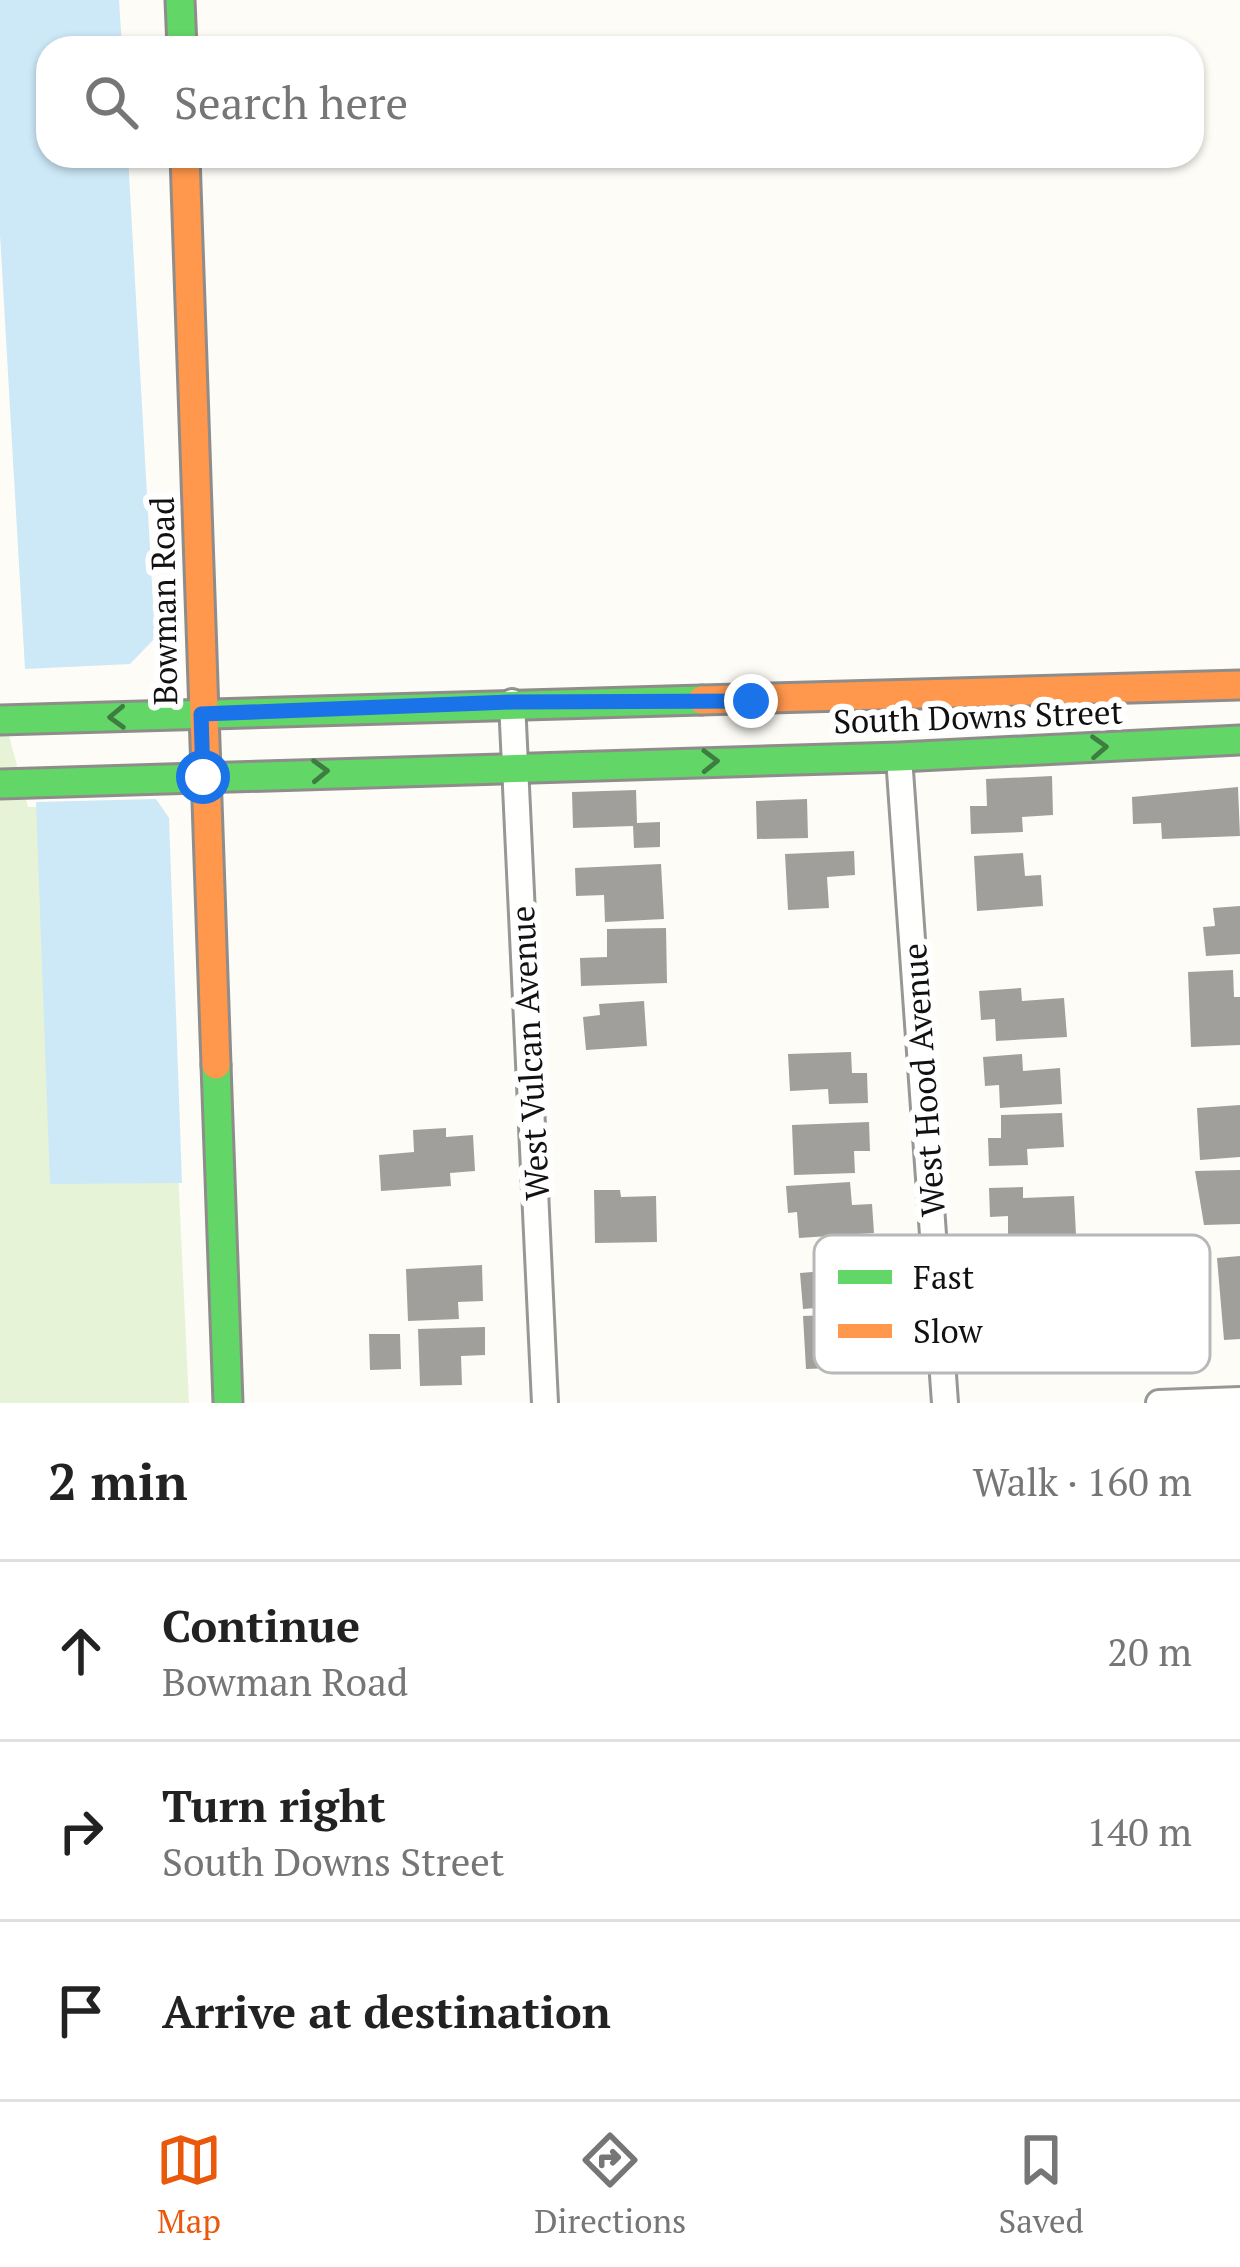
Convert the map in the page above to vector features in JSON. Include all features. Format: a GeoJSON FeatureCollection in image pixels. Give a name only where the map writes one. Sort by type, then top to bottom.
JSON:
{"type":"FeatureCollection","features":[{"type":"Feature","properties":{"kind":"main road"},"geometry":{"type":"LineString","coordinates":[[180,0],[182,36]]}},
{"type":"Feature","properties":{"kind":"main road","name":"Bowman Road"},"geometry":{"type":"LineString","coordinates":[[185,168],[228,1403]]}},
{"type":"Feature","properties":{"kind":"main road","name":"South Downs Street"},"geometry":{"type":"LineString","coordinates":[[0,720],[1240,685]]}},
{"type":"Feature","properties":{"kind":"main road","name":"South Downs Street"},"geometry":{"type":"LineString","coordinates":[[0,784],[899,757],[1240,740]]}},
{"type":"Feature","properties":{"kind":"street","name":"West Vulcan Avenue"},"geometry":{"type":"LineString","coordinates":[[512,702],[545,1403]]}},
{"type":"Feature","properties":{"kind":"street","name":"West Hood Avenue"},"geometry":{"type":"LineString","coordinates":[[899,757],[934,1235]]}},
{"type":"Feature","properties":{"kind":"street","name":"West Hood Avenue"},"geometry":{"type":"LineString","coordinates":[[944,1373],[946,1403]]}},
{"type":"Feature","properties":{"kind":"street"},"geometry":{"type":"LineString","coordinates":[[1159,1403],[1240,1400]]}},
{"type":"Feature","properties":{"kind":"green space"},"geometry":{"type":"Polygon","coordinates":[[[0,702],[28,807],[161,809],[189,1403],[0,1403],[0,702]]]}},
{"type":"Feature","properties":{"kind":"water"},"geometry":{"type":"Polygon","coordinates":[[[0,0],[119,0],[121,36],[36,36],[36,168],[129,168],[155,638],[130,664],[25,669],[0,234],[0,0]]]}},
{"type":"Feature","properties":{"kind":"water"},"geometry":{"type":"Polygon","coordinates":[[[156,799],[169,818],[182,1183],[50,1184],[36,802],[156,799]]]}},
{"type":"Feature","properties":{"kind":"building"},"geometry":{"type":"Polygon","coordinates":[[[1052,776],[1053,815],[1022,817],[1023,832],[971,834],[970,806],[987,806],[986,779],[1052,776]]]}},
{"type":"Feature","properties":{"kind":"building"},"geometry":{"type":"Polygon","coordinates":[[[1238,787],[1240,836],[1162,839],[1161,823],[1133,824],[1132,797],[1238,787]]]}},
{"type":"Feature","properties":{"kind":"building"},"geometry":{"type":"Polygon","coordinates":[[[636,790],[637,823],[660,822],[660,847],[634,848],[633,826],[573,828],[572,792],[636,790]]]}},
{"type":"Feature","properties":{"kind":"building"},"geometry":{"type":"Polygon","coordinates":[[[807,799],[808,838],[757,839],[756,801],[807,799]]]}},
{"type":"Feature","properties":{"kind":"building"},"geometry":{"type":"Polygon","coordinates":[[[854,851],[855,875],[827,877],[829,908],[788,910],[785,854],[854,851]]]}},
{"type":"Feature","properties":{"kind":"building"},"geometry":{"type":"Polygon","coordinates":[[[1023,853],[1025,876],[1041,875],[1043,906],[977,911],[974,856],[1023,853]]]}},
{"type":"Feature","properties":{"kind":"building"},"geometry":{"type":"Polygon","coordinates":[[[661,864],[664,919],[605,922],[604,895],[576,896],[575,868],[661,864]]]}},
{"type":"Feature","properties":{"kind":"building"},"geometry":{"type":"Polygon","coordinates":[[[1240,906],[1240,954],[1206,956],[1203,927],[1215,926],[1213,908],[1240,906]]]}},
{"type":"Feature","properties":{"kind":"building"},"geometry":{"type":"Polygon","coordinates":[[[666,928],[667,983],[581,986],[580,958],[607,957],[607,929],[666,928]]]}},
{"type":"Feature","properties":{"kind":"building"},"geometry":{"type":"Polygon","coordinates":[[[1233,970],[1234,997],[1240,997],[1240,1045],[1191,1047],[1188,972],[1233,970]]]}},
{"type":"Feature","properties":{"kind":"building"},"geometry":{"type":"Polygon","coordinates":[[[1021,988],[1022,1001],[1064,998],[1067,1037],[996,1041],[995,1019],[981,1020],[979,991],[1021,988]]]}},
{"type":"Feature","properties":{"kind":"building"},"geometry":{"type":"Polygon","coordinates":[[[644,1001],[647,1046],[586,1050],[583,1017],[600,1015],[599,1004],[644,1001]]]}},
{"type":"Feature","properties":{"kind":"building"},"geometry":{"type":"Polygon","coordinates":[[[851,1052],[852,1073],[867,1073],[868,1103],[829,1104],[828,1089],[790,1091],[788,1054],[851,1052]]]}},
{"type":"Feature","properties":{"kind":"building"},"geometry":{"type":"Polygon","coordinates":[[[1022,1054],[1023,1071],[1060,1068],[1062,1104],[1000,1108],[999,1085],[985,1086],[983,1057],[1022,1054]]]}},
{"type":"Feature","properties":{"kind":"building"},"geometry":{"type":"Polygon","coordinates":[[[1240,1105],[1240,1157],[1200,1160],[1197,1108],[1240,1105]]]}},
{"type":"Feature","properties":{"kind":"building"},"geometry":{"type":"Polygon","coordinates":[[[1062,1113],[1064,1147],[1027,1149],[1028,1165],[989,1166],[988,1138],[1001,1138],[1001,1115],[1062,1113]]]}},
{"type":"Feature","properties":{"kind":"building"},"geometry":{"type":"Polygon","coordinates":[[[869,1122],[870,1151],[854,1151],[855,1173],[794,1175],[792,1125],[869,1122]]]}},
{"type":"Feature","properties":{"kind":"building"},"geometry":{"type":"Polygon","coordinates":[[[446,1128],[446,1137],[473,1135],[475,1171],[450,1173],[451,1186],[381,1191],[379,1155],[414,1152],[413,1130],[446,1128]]]}},
{"type":"Feature","properties":{"kind":"building"},"geometry":{"type":"Polygon","coordinates":[[[1240,1170],[1240,1224],[1204,1225],[1195,1171],[1240,1170]]]}},
{"type":"Feature","properties":{"kind":"building"},"geometry":{"type":"Polygon","coordinates":[[[850,1182],[852,1205],[872,1204],[874,1233],[799,1238],[797,1212],[788,1213],[786,1186],[850,1182]]]}},
{"type":"Feature","properties":{"kind":"building"},"geometry":{"type":"Polygon","coordinates":[[[1023,1187],[1023,1198],[1074,1196],[1076,1235],[1008,1235],[1008,1216],[990,1217],[989,1188],[1023,1187]]]}},
{"type":"Feature","properties":{"kind":"building"},"geometry":{"type":"Polygon","coordinates":[[[594,1190],[620,1190],[621,1197],[656,1196],[657,1242],[595,1243],[594,1190]]]}},
{"type":"Feature","properties":{"kind":"building"},"geometry":{"type":"Polygon","coordinates":[[[1240,1256],[1240,1339],[1224,1340],[1217,1258],[1240,1256]]]}},
{"type":"Feature","properties":{"kind":"building"},"geometry":{"type":"Polygon","coordinates":[[[482,1265],[483,1301],[458,1302],[459,1319],[408,1321],[406,1269],[482,1265]]]}},
{"type":"Feature","properties":{"kind":"building"},"geometry":{"type":"Polygon","coordinates":[[[814,1272],[814,1308],[803,1309],[800,1273],[814,1272]]]}},
{"type":"Feature","properties":{"kind":"building"},"geometry":{"type":"Polygon","coordinates":[[[803,1316],[814,1316],[814,1369],[806,1369],[803,1316]]]}},
{"type":"Feature","properties":{"kind":"building"},"geometry":{"type":"Polygon","coordinates":[[[485,1327],[485,1355],[461,1356],[462,1385],[420,1386],[418,1329],[485,1327]]]}},
{"type":"Feature","properties":{"kind":"building"},"geometry":{"type":"Polygon","coordinates":[[[369,1334],[400,1334],[401,1369],[370,1370],[369,1334]]]}},
{"type":"Feature","properties":{"kind":"traffic: fast"},"geometry":{"type":"LineString","coordinates":[[180,0],[182,36]]}},
{"type":"Feature","properties":{"kind":"traffic: fast"},"geometry":{"type":"LineString","coordinates":[[0,720],[702,700]]}},
{"type":"Feature","properties":{"kind":"traffic: fast"},"geometry":{"type":"LineString","coordinates":[[0,784],[899,757],[1240,740]]}},
{"type":"Feature","properties":{"kind":"traffic: fast"},"geometry":{"type":"LineString","coordinates":[[216,1065],[228,1403]]}},
{"type":"Feature","properties":{"kind":"traffic: slow"},"geometry":{"type":"LineString","coordinates":[[185,168],[216,1065]]}},
{"type":"Feature","properties":{"kind":"traffic: slow"},"geometry":{"type":"LineString","coordinates":[[702,700],[1240,685]]}},
{"type":"Feature","properties":{"kind":"route"},"geometry":{"type":"LineString","coordinates":[[203,777],[201,714],[512,702],[751,701]]}}]}
